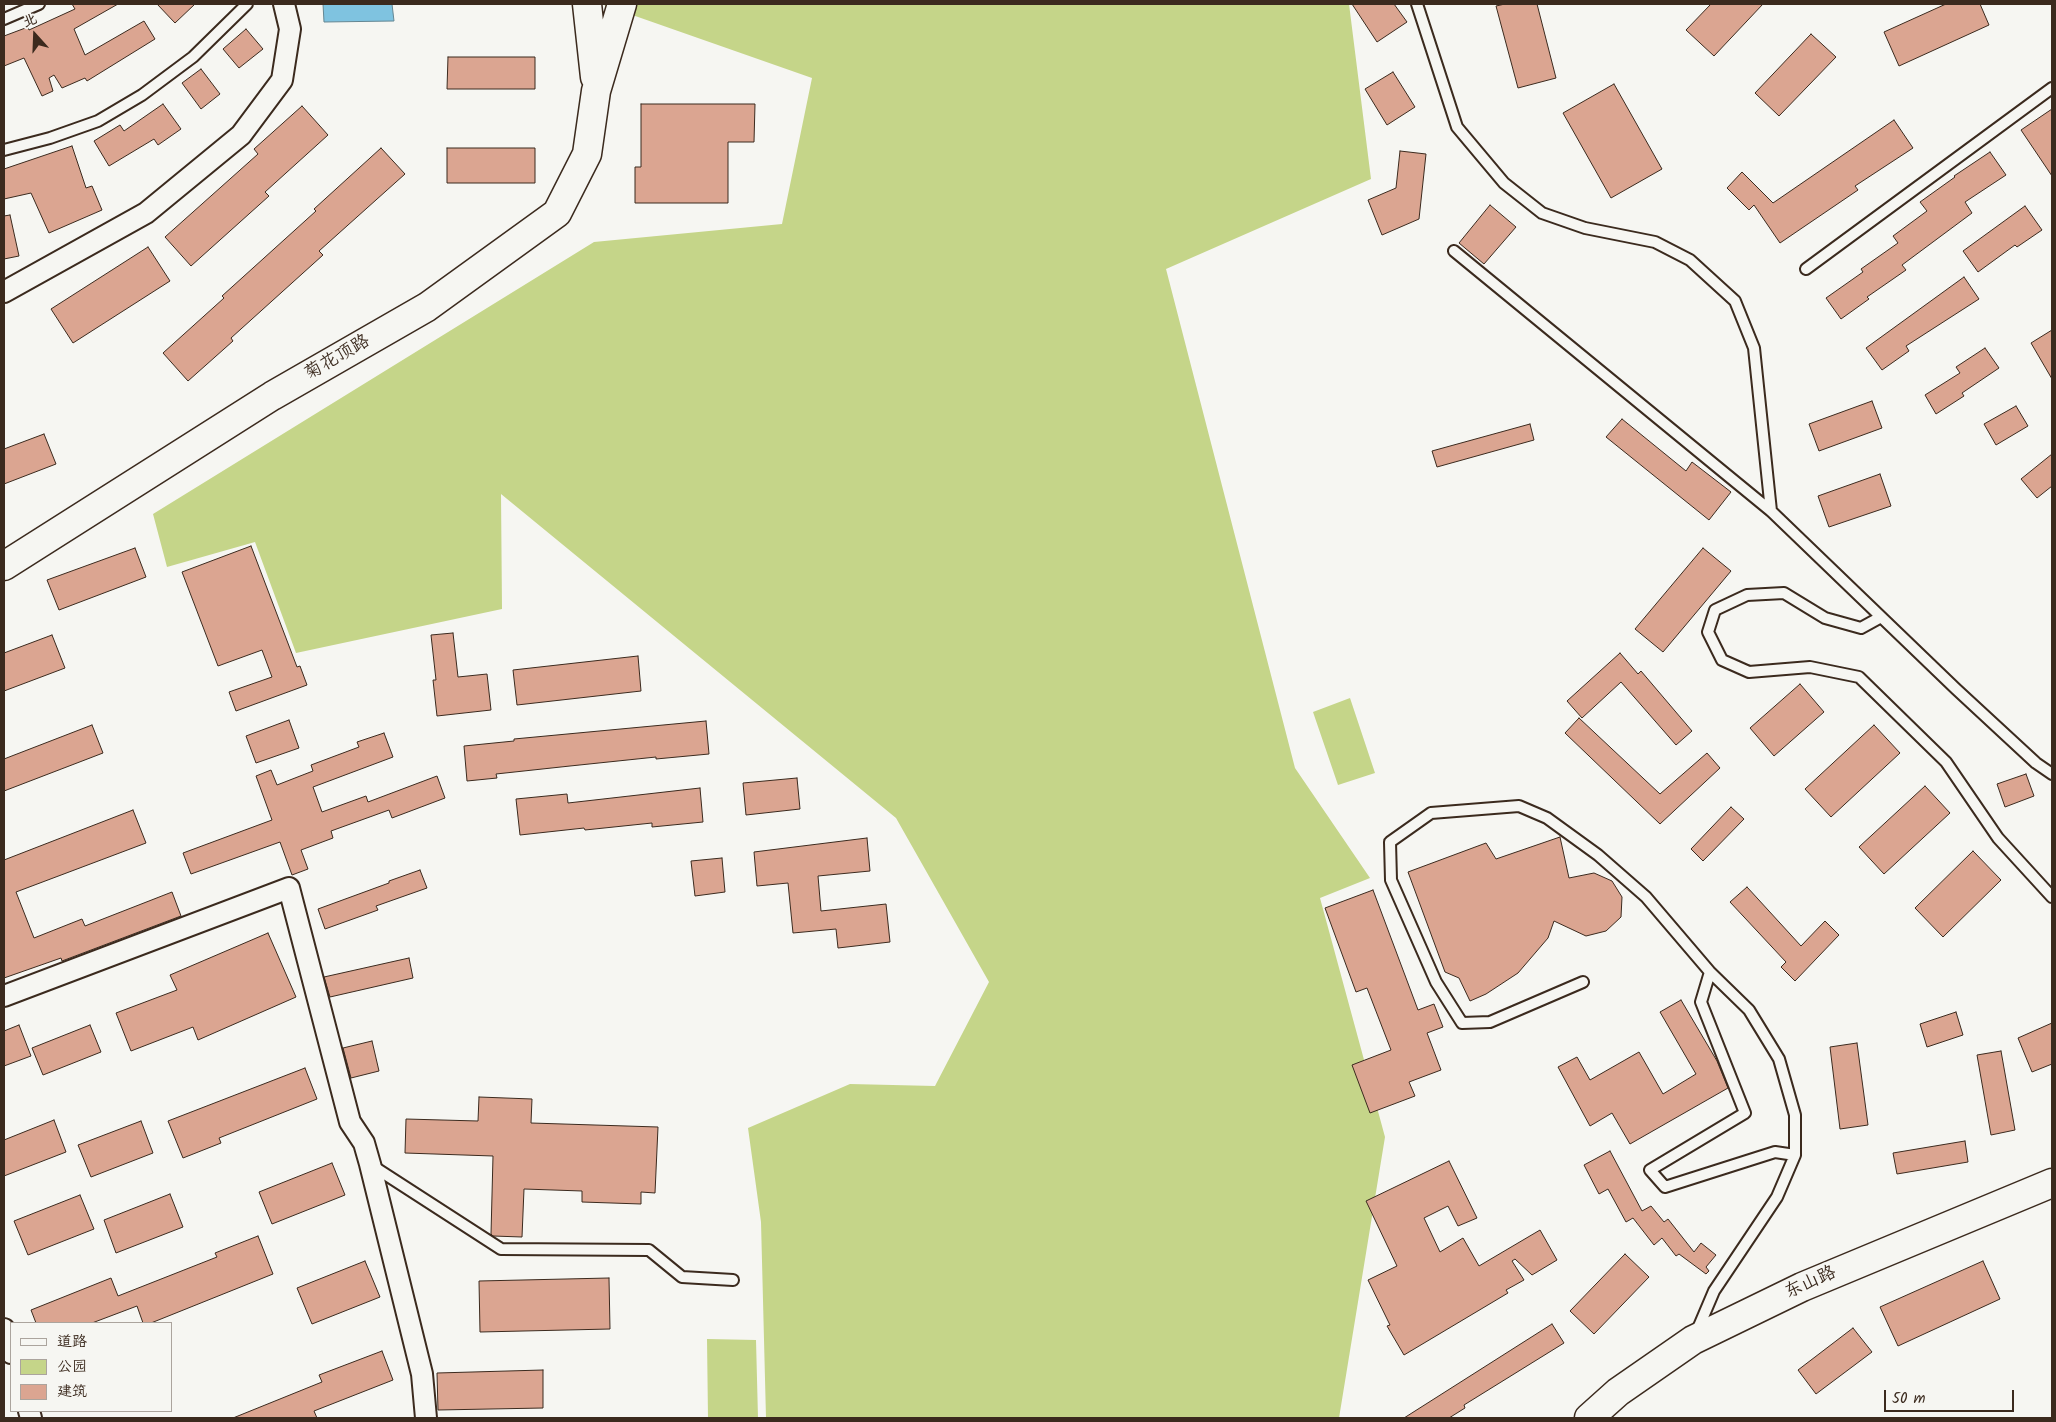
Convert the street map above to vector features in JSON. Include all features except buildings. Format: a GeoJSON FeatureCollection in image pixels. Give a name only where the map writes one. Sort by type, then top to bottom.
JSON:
{"type":"FeatureCollection","features":[{"type":"Feature","properties":{"kind":"street"},"geometry":{"type":"LineString","coordinates":[[4,292],[146,213],[242,135],[282,80],[290,28],[284,4]]}},
{"type":"Feature","properties":{"kind":"street","name":"菊花顶路"},"geometry":{"type":"LineString","coordinates":[[588,4],[596,91]]}},
{"type":"Feature","properties":{"kind":"street","name":"菊花顶路"},"geometry":{"type":"LineString","coordinates":[[4,566],[272,396],[427,307],[557,213],[587,154],[596,91],[622,4]]}},
{"type":"Feature","properties":{"kind":"street"},"geometry":{"type":"LineString","coordinates":[[4,996],[290,888],[350,1122],[364,1143],[370,1164],[422,1374],[426,1418]]}},
{"type":"Feature","properties":{"kind":"street","name":"东山路"},"geometry":{"type":"LineString","coordinates":[[1589,1418],[1618,1392],[1693,1340],[1802,1287],[2052,1182]]}},
{"type":"Feature","properties":{"kind":"street"},"geometry":{"type":"LineString","coordinates":[[4,1329],[10,1350]]}},
{"type":"Feature","properties":{"kind":"lane"},"geometry":{"type":"LineString","coordinates":[[4,19],[40,4]]}},
{"type":"Feature","properties":{"kind":"lane"},"geometry":{"type":"LineString","coordinates":[[4,150],[50,138],[98,121],[142,95],[193,57],[248,4]]}},
{"type":"Feature","properties":{"kind":"lane"},"geometry":{"type":"LineString","coordinates":[[1418,4],[1456,127],[1504,183],[1542,213],[1585,228],[1655,242],[1690,260],[1735,301],[1754,348],[1771,512]]}},
{"type":"Feature","properties":{"kind":"lane"},"geometry":{"type":"LineString","coordinates":[[1806,269],[2052,88]]}},
{"type":"Feature","properties":{"kind":"lane"},"geometry":{"type":"LineString","coordinates":[[1454,251],[1771,512],[2036,764],[2052,774]]}},
{"type":"Feature","properties":{"kind":"lane"},"geometry":{"type":"LineString","coordinates":[[1881,617],[1861,628],[1825,618],[1784,593],[1747,595],[1716,610],[1708,632],[1722,660],[1749,672],[1810,667],[1859,677],[1946,762],[1998,838],[2052,897]]}},
{"type":"Feature","properties":{"kind":"lane"},"geometry":{"type":"LineString","coordinates":[[1583,982],[1490,1022],[1462,1022],[1436,982],[1391,880],[1390,842],[1431,813],[1520,806],[1547,818],[1605,861],[1646,897],[1710,972],[1749,1010],[1779,1058],[1795,1115],[1795,1154],[1777,1197],[1714,1291],[1693,1340]]}},
{"type":"Feature","properties":{"kind":"lane"},"geometry":{"type":"LineString","coordinates":[[1710,972],[1701,1002],[1745,1113],[1650,1170],[1665,1187],[1775,1152],[1795,1154]]}},
{"type":"Feature","properties":{"kind":"lane"},"geometry":{"type":"LineString","coordinates":[[370,1164],[501,1249],[648,1250],[682,1277],[733,1280]]}},
{"type":"Feature","properties":{"kind":"green space"},"geometry":{"type":"Polygon","coordinates":[[[601,4],[1349,4],[1371,179],[1166,269],[1295,768],[1370,878],[1320,898],[1385,1137],[1339,1418],[766,1418],[761,1222],[748,1128],[850,1084],[935,1086],[989,982],[896,818],[501,494],[502,609],[296,653],[255,542],[167,567],[153,514],[594,242],[782,224],[812,78],[601,4]]]}},
{"type":"Feature","properties":{"kind":"green space"},"geometry":{"type":"Polygon","coordinates":[[[1350,698],[1375,773],[1338,785],[1313,712],[1350,698]]]}},
{"type":"Feature","properties":{"kind":"green space"},"geometry":{"type":"Polygon","coordinates":[[[707,1339],[756,1340],[758,1418],[708,1418],[707,1339]]]}},
{"type":"Feature","properties":{"kind":"water"},"geometry":{"type":"Polygon","coordinates":[[[323,4],[392,4],[394,21],[324,22],[323,4]]]}}]}
